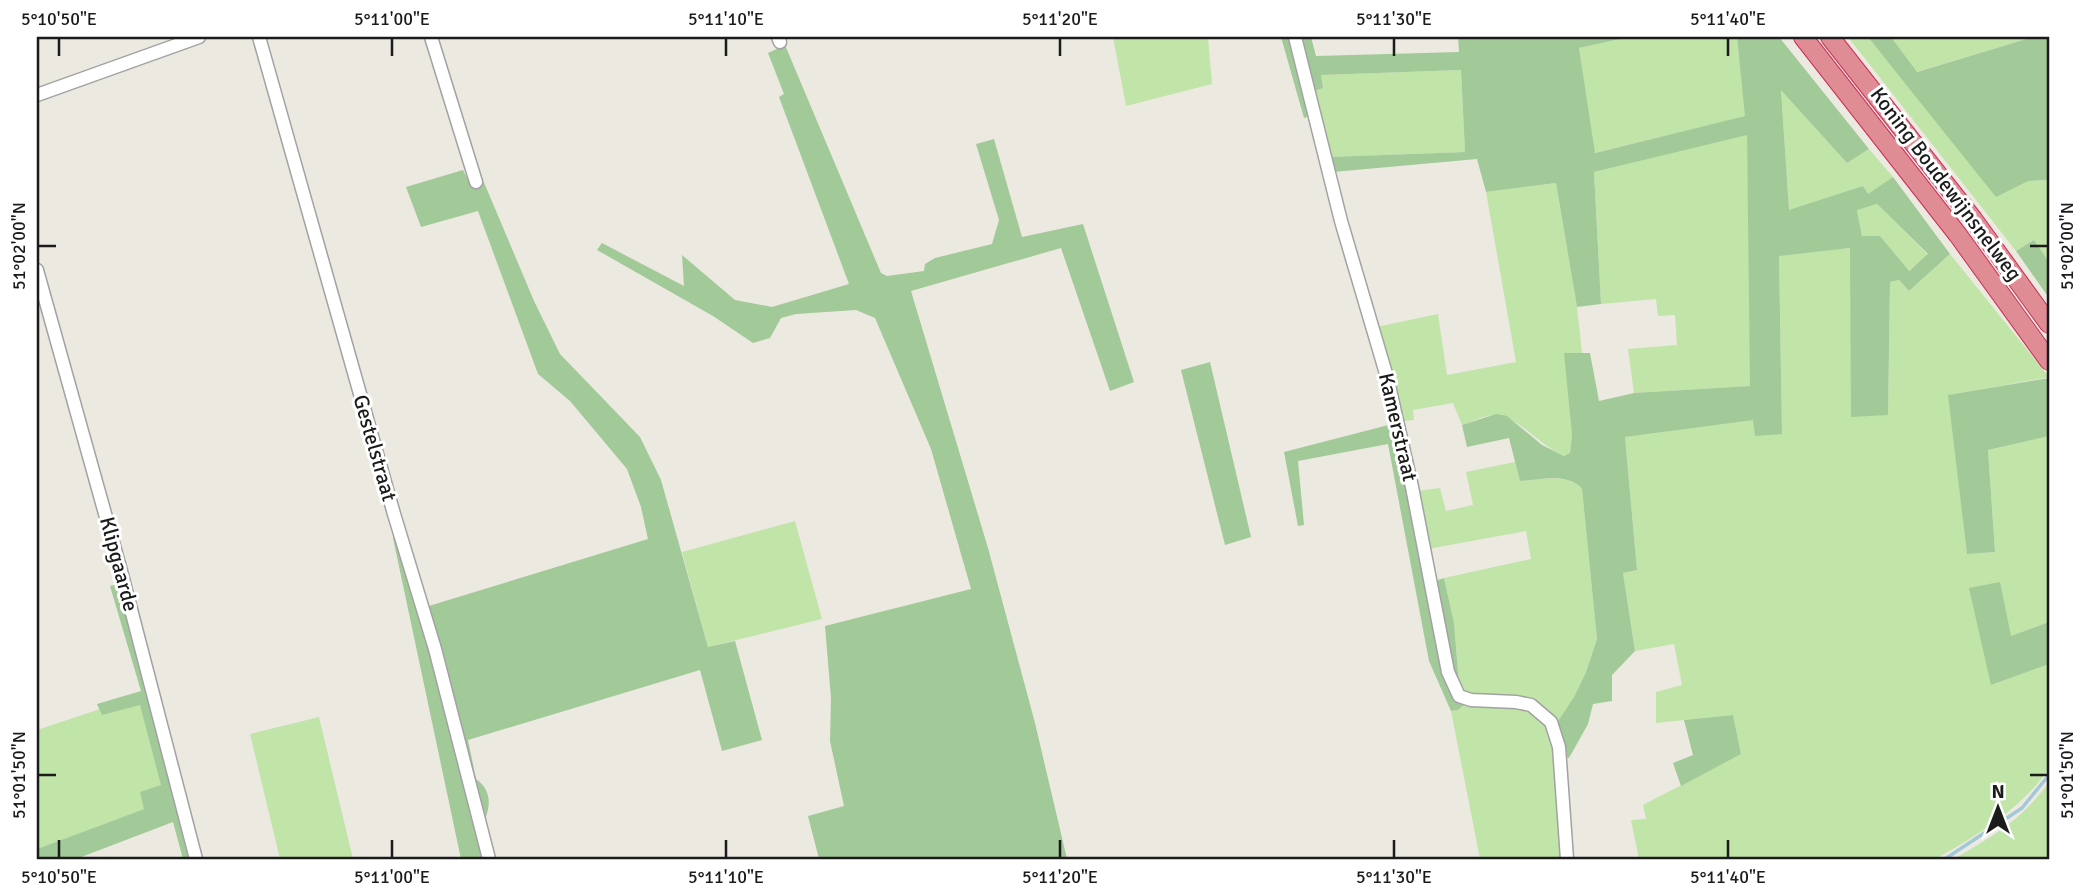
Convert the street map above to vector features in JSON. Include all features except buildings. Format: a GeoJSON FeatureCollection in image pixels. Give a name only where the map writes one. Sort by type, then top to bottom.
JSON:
{"type":"FeatureCollection","features":[{"type":"Feature","properties":{"kind":"highway","name":"Koning Boudewijnsnelweg"},"geometry":{"type":"LineString","coordinates":[[1804,37],[1958,235],[2049,361]]}},
{"type":"Feature","properties":{"kind":"highway","name":"Koning Boudewijnsnelweg"},"geometry":{"type":"LineString","coordinates":[[1830,37],[1973,219],[2049,324]]}},
{"type":"Feature","properties":{"kind":"street"},"geometry":{"type":"LineString","coordinates":[[37,95],[199,37]]}},
{"type":"Feature","properties":{"kind":"street","name":"Gestelstraat"},"geometry":{"type":"LineString","coordinates":[[259,37],[435,649],[489,859]]}},
{"type":"Feature","properties":{"kind":"street"},"geometry":{"type":"LineString","coordinates":[[431,37],[476,182]]}},
{"type":"Feature","properties":{"kind":"street","name":"Kamerstraat"},"geometry":{"type":"LineString","coordinates":[[1296,37],[1341,221],[1387,377],[1412,487],[1448,672],[1459,696],[1471,700],[1531,705],[1544,713],[1555,730],[1559,747],[1567,859]]}},
{"type":"Feature","properties":{"kind":"street","name":"Klipgaarde"},"geometry":{"type":"LineString","coordinates":[[37,270],[121,571],[196,859]]}},
{"type":"Feature","properties":{"kind":"green space"},"geometry":{"type":"Polygon","coordinates":[[[1113,37],[1208,37],[1212,84],[1126,106],[1113,37]]]}},
{"type":"Feature","properties":{"kind":"green space"},"geometry":{"type":"Polygon","coordinates":[[[1281,37],[1311,37],[1316,56],[1459,52],[1458,37],[1629,37],[1579,48],[1595,153],[1745,116],[1737,37],[1779,37],[1869,149],[1847,163],[1781,90],[1789,210],[1863,186],[1868,194],[1893,177],[1950,254],[1909,291],[1899,280],[1890,282],[1888,415],[1851,417],[1850,248],[1779,256],[1782,434],[1755,436],[1753,420],[1625,437],[1637,570],[1623,573],[1635,651],[1612,675],[1612,701],[1593,704],[1588,724],[1569,758],[1564,756],[1558,721],[1586,672],[1597,639],[1582,489],[1569,480],[1520,481],[1509,438],[1467,447],[1462,425],[1496,414],[1507,416],[1542,445],[1564,456],[1570,453],[1572,435],[1564,353],[1590,353],[1599,401],[1634,393],[1750,386],[1747,135],[1594,172],[1601,304],[1577,307],[1556,183],[1486,192],[1477,159],[1333,172],[1330,157],[1465,152],[1461,70],[1321,75],[1323,88],[1314,91],[1318,113],[1304,118],[1281,37]],[[1877,204],[1857,210],[1862,236],[1880,236],[1909,271],[1928,254],[1877,204]]]}},
{"type":"Feature","properties":{"kind":"green space"},"geometry":{"type":"Polygon","coordinates":[[[1629,37],[1737,37],[1746,116],[1594,153],[1579,48],[1629,37]]]}},
{"type":"Feature","properties":{"kind":"green space"},"geometry":{"type":"Polygon","coordinates":[[[1848,37],[1868,37],[1901,77],[2028,181],[2049,180],[2049,262],[2034,240],[2016,251],[1848,37]]]}},
{"type":"Feature","properties":{"kind":"green space"},"geometry":{"type":"Polygon","coordinates":[[[1868,37],[1891,37],[1917,72],[2033,37],[2049,37],[2049,180],[2028,181],[1996,197],[1868,37]]]}},
{"type":"Feature","properties":{"kind":"green space"},"geometry":{"type":"Polygon","coordinates":[[[1891,37],[2033,37],[1916,72],[1891,37]]]}},
{"type":"Feature","properties":{"kind":"green space"},"geometry":{"type":"Polygon","coordinates":[[[785,45],[881,273],[887,276],[924,271],[925,264],[935,258],[992,244],[999,220],[976,144],[994,139],[1022,237],[1083,224],[1134,382],[1110,391],[1061,248],[911,291],[988,548],[1035,723],[1067,859],[819,859],[808,816],[844,806],[830,741],[831,698],[825,626],[971,589],[931,449],[875,318],[856,310],[796,314],[781,318],[770,338],[753,343],[713,316],[597,250],[602,243],[684,286],[682,255],[735,300],[772,307],[849,284],[779,97],[784,94],[768,53],[785,45]]]}},
{"type":"Feature","properties":{"kind":"green space"},"geometry":{"type":"Polygon","coordinates":[[[1461,70],[1465,152],[1330,157],[1314,90],[1323,88],[1321,75],[1461,70]]]}},
{"type":"Feature","properties":{"kind":"green space"},"geometry":{"type":"Polygon","coordinates":[[[1781,89],[1847,163],[1869,149],[1893,177],[1868,195],[1863,186],[1789,211],[1781,89]]]}},
{"type":"Feature","properties":{"kind":"green space"},"geometry":{"type":"Polygon","coordinates":[[[1747,134],[1751,386],[1634,393],[1628,349],[1677,345],[1675,315],[1658,316],[1656,299],[1601,304],[1594,172],[1747,134]]]}},
{"type":"Feature","properties":{"kind":"green space"},"geometry":{"type":"Polygon","coordinates":[[[463,170],[467,178],[480,173],[534,301],[560,354],[640,437],[661,480],[708,647],[735,641],[762,740],[722,751],[700,670],[468,740],[476,779],[488,796],[486,817],[475,820],[484,859],[461,859],[393,538],[398,537],[419,609],[648,539],[641,507],[627,469],[570,401],[538,374],[478,211],[421,227],[406,187],[463,170]]]}},
{"type":"Feature","properties":{"kind":"green space"},"geometry":{"type":"Polygon","coordinates":[[[1556,183],[1582,353],[1565,353],[1572,435],[1570,453],[1565,456],[1556,452],[1511,419],[1502,416],[1494,415],[1462,425],[1453,403],[1413,410],[1414,420],[1404,421],[1376,327],[1438,314],[1447,375],[1516,362],[1486,192],[1556,183]]]}},
{"type":"Feature","properties":{"kind":"green space"},"geometry":{"type":"Polygon","coordinates":[[[1877,204],[1928,255],[1908,271],[1880,236],[1862,236],[1857,209],[1877,204]]]}},
{"type":"Feature","properties":{"kind":"green space"},"geometry":{"type":"Polygon","coordinates":[[[2034,240],[2049,262],[2049,298],[2016,251],[2034,240]]]}},
{"type":"Feature","properties":{"kind":"green space"},"geometry":{"type":"Polygon","coordinates":[[[1850,248],[1888,414],[1890,282],[1899,280],[1909,291],[1950,254],[2049,377],[1949,395],[1967,554],[1995,552],[1988,450],[2049,436],[2049,622],[2011,636],[1991,685],[2049,664],[2049,768],[2027,795],[1998,820],[1935,859],[1639,859],[1631,820],[1646,819],[1643,805],[1741,754],[1733,715],[1656,723],[1656,692],[1682,685],[1674,644],[1635,651],[1623,573],[1637,570],[1625,437],[1753,419],[1782,434],[1779,255],[1850,248]]]}},
{"type":"Feature","properties":{"kind":"green space"},"geometry":{"type":"Polygon","coordinates":[[[1210,362],[1251,537],[1225,545],[1181,370],[1210,362]]]}},
{"type":"Feature","properties":{"kind":"green space"},"geometry":{"type":"Polygon","coordinates":[[[2049,378],[2049,436],[1988,450],[1995,552],[1967,554],[1948,395],[2049,378]]]}},
{"type":"Feature","properties":{"kind":"green space"},"geometry":{"type":"Polygon","coordinates":[[[1404,421],[1435,581],[1444,578],[1454,623],[1459,684],[1464,705],[1458,710],[1451,711],[1429,661],[1388,444],[1298,461],[1304,525],[1298,526],[1284,452],[1404,421]]]}},
{"type":"Feature","properties":{"kind":"green space"},"geometry":{"type":"Polygon","coordinates":[[[1515,462],[1520,481],[1561,479],[1582,489],[1597,639],[1586,672],[1558,721],[1534,701],[1485,698],[1461,692],[1459,684],[1454,623],[1444,578],[1531,559],[1526,531],[1428,549],[1417,491],[1440,488],[1446,511],[1473,505],[1466,472],[1515,462]]]}},
{"type":"Feature","properties":{"kind":"green space"},"geometry":{"type":"Polygon","coordinates":[[[795,521],[822,619],[708,647],[682,552],[795,521]]]}},
{"type":"Feature","properties":{"kind":"green space"},"geometry":{"type":"Polygon","coordinates":[[[2000,582],[2011,636],[2049,622],[2049,664],[1991,685],[1969,588],[2000,582]]]}},
{"type":"Feature","properties":{"kind":"green space"},"geometry":{"type":"Polygon","coordinates":[[[119,584],[201,859],[183,859],[173,822],[76,859],[37,859],[37,849],[144,809],[140,792],[161,785],[140,705],[102,715],[97,704],[141,691],[110,586],[119,584]]]}},
{"type":"Feature","properties":{"kind":"green space"},"geometry":{"type":"Polygon","coordinates":[[[140,704],[162,785],[144,809],[37,849],[37,730],[100,709],[102,714],[140,704]]]}},
{"type":"Feature","properties":{"kind":"green space"},"geometry":{"type":"Polygon","coordinates":[[[1464,705],[1505,706],[1526,710],[1545,725],[1554,739],[1563,859],[1480,859],[1451,711],[1464,705]]]}},
{"type":"Feature","properties":{"kind":"green space"},"geometry":{"type":"Polygon","coordinates":[[[1733,715],[1741,754],[1681,786],[1673,763],[1693,755],[1684,720],[1733,715]]]}},
{"type":"Feature","properties":{"kind":"green space"},"geometry":{"type":"Polygon","coordinates":[[[319,717],[353,859],[280,859],[250,734],[319,717]]]}},
{"type":"Feature","properties":{"kind":"green space"},"geometry":{"type":"Polygon","coordinates":[[[2049,782],[2049,859],[1954,859],[1994,835],[2017,817],[2049,782]]]}},
{"type":"Feature","properties":{"kind":"waterway"},"geometry":{"type":"LineString","coordinates":[[1945,859],[2022,808],[2049,775]]}}]}
